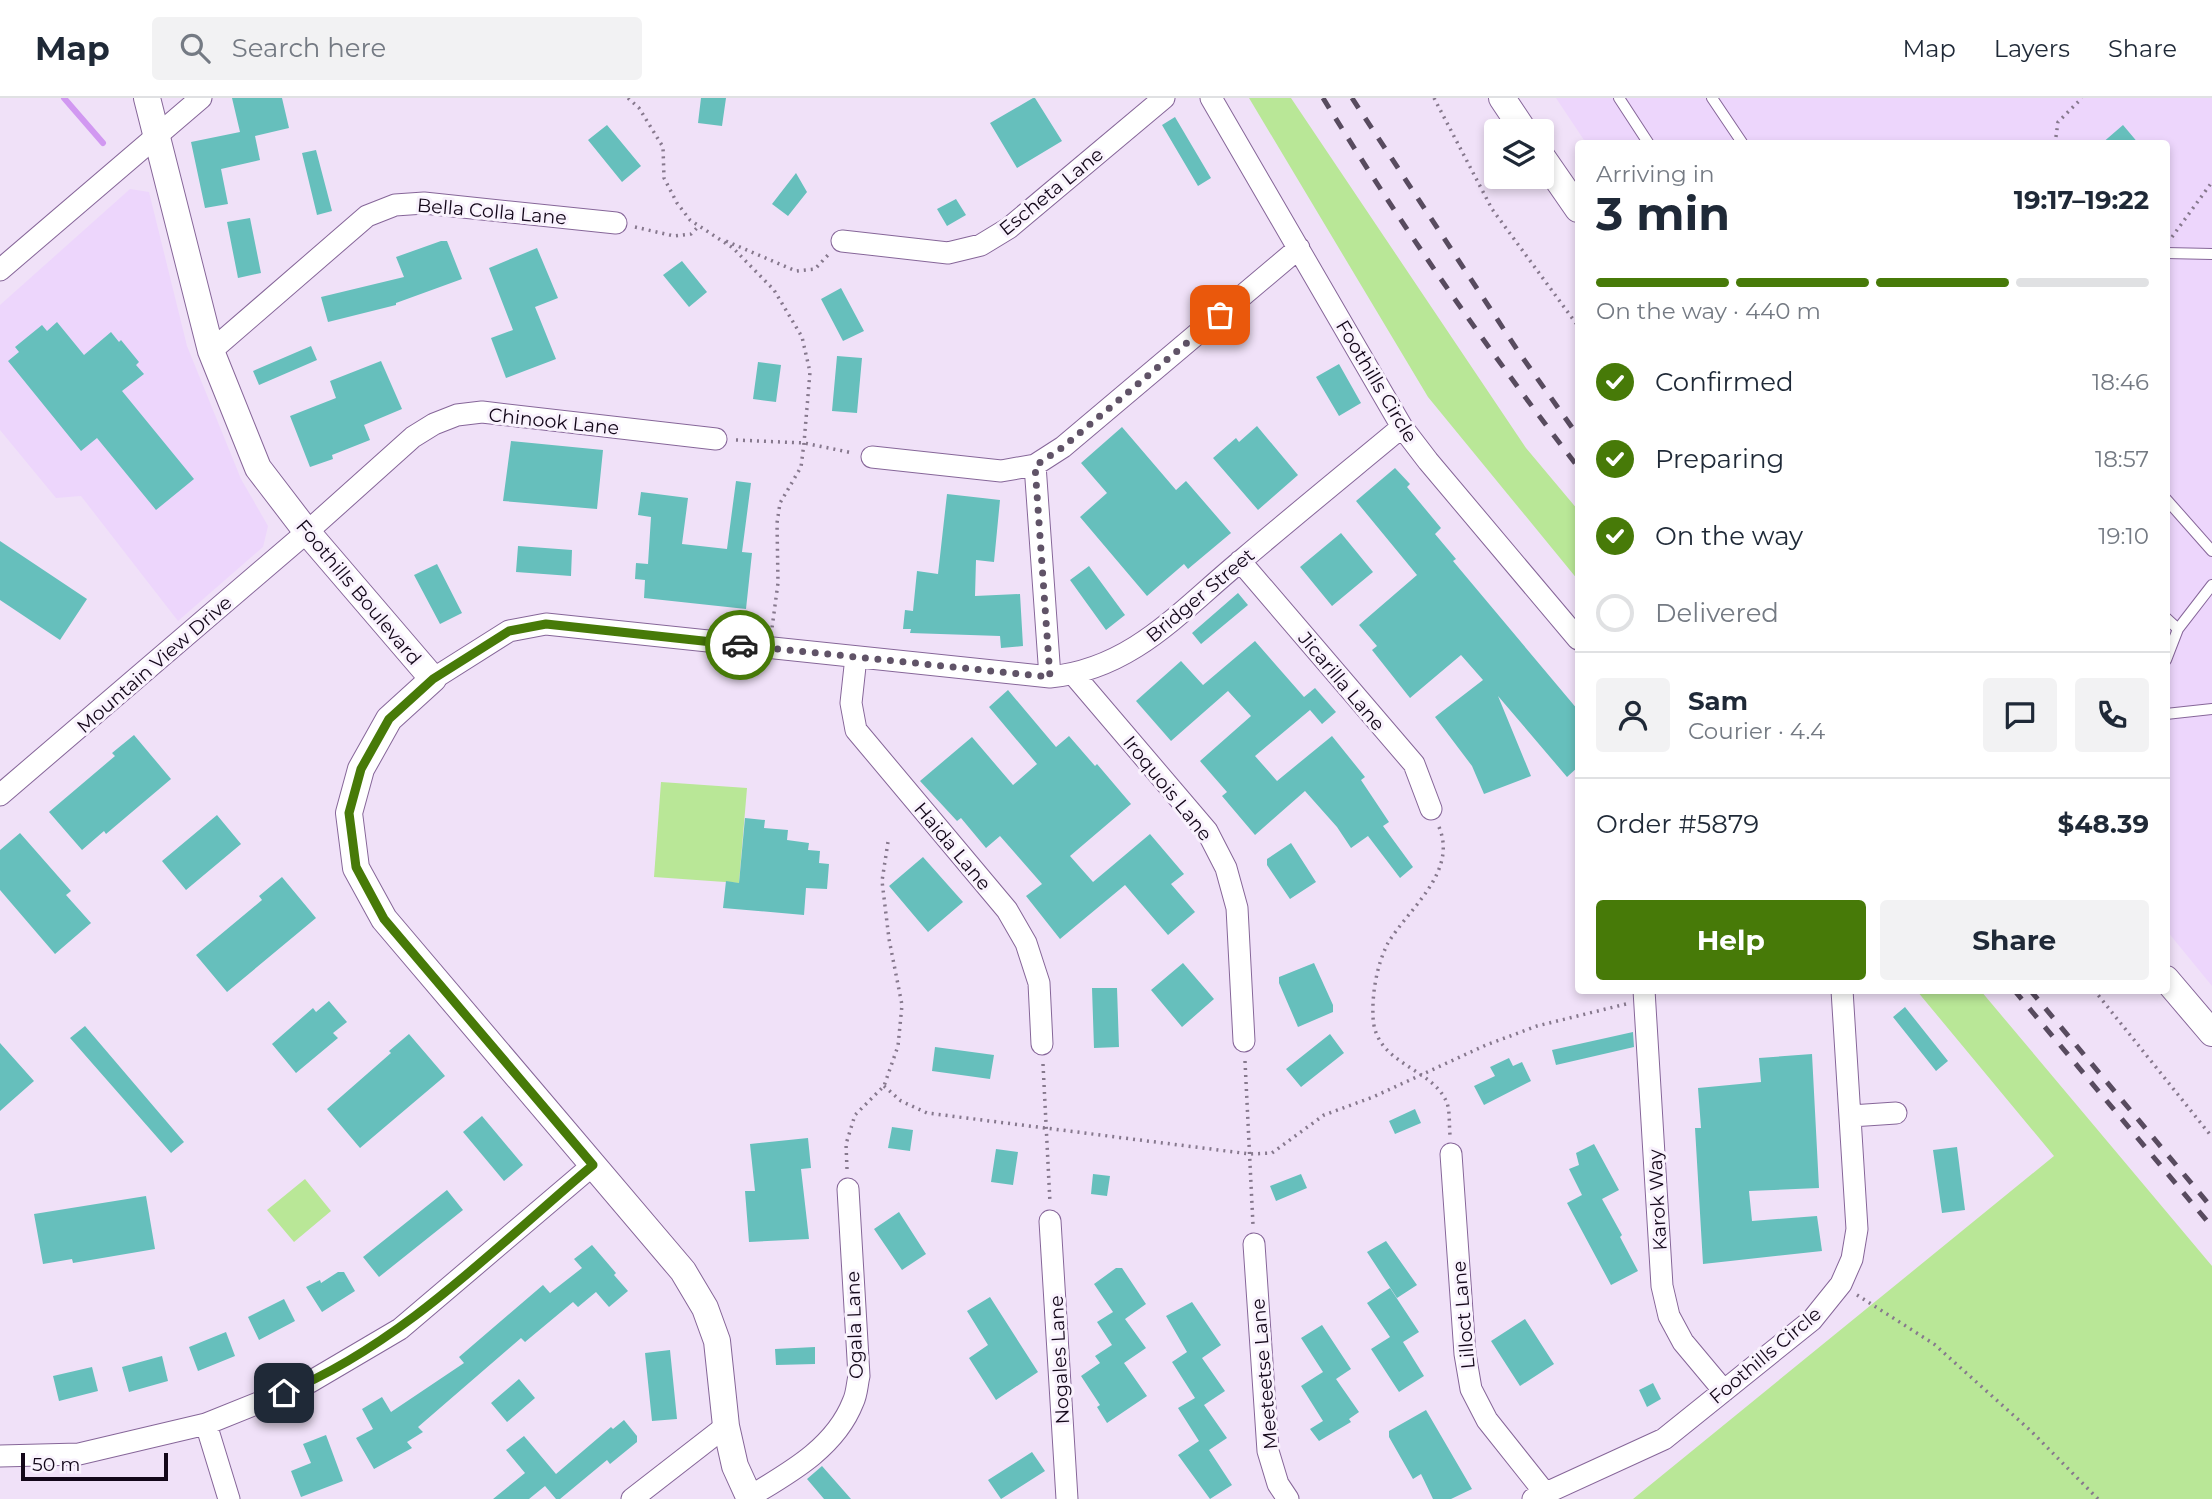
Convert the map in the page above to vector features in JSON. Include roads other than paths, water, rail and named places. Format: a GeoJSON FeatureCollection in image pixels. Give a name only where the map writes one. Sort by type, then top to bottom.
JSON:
{"type":"FeatureCollection","features":[{"type":"Feature","properties":{"kind":"street","name":"Foothills Boulevard"},"geometry":{"type":"LineString","coordinates":[[146,98],[211,351],[258,468],[307,533],[433,679],[389,719],[361,769],[349,813],[356,867],[384,919],[683,1271],[705,1308],[717,1341],[726,1426],[735,1466],[750,1498]]}},
{"type":"Feature","properties":{"kind":"street"},"geometry":{"type":"LineString","coordinates":[[0,270],[201,98]]}},
{"type":"Feature","properties":{"kind":"street","name":"Escheta Lane"},"geometry":{"type":"LineString","coordinates":[[842,241],[948,253],[981,245],[1009,228],[1164,98]]}},
{"type":"Feature","properties":{"kind":"street","name":"Foothills Circle"},"geometry":{"type":"LineString","coordinates":[[1212,98],[1402,427],[1575,635]]}},
{"type":"Feature","properties":{"kind":"street"},"geometry":{"type":"LineString","coordinates":[[1502,98],[1516,119]]}},
{"type":"Feature","properties":{"kind":"street"},"geometry":{"type":"LineString","coordinates":[[1554,174],[1575,205]]}},
{"type":"Feature","properties":{"kind":"street","name":"Bella Colla Lane"},"geometry":{"type":"LineString","coordinates":[[211,351],[367,216],[395,205],[424,203],[616,223]]}},
{"type":"Feature","properties":{"kind":"street"},"geometry":{"type":"LineString","coordinates":[[872,457],[1001,471],[1035,466],[1063,447],[1299,248]]}},
{"type":"Feature","properties":{"kind":"street","name":"Chinook Lane"},"geometry":{"type":"LineString","coordinates":[[307,533],[413,438],[434,424],[457,415],[482,412],[716,439]]}},
{"type":"Feature","properties":{"kind":"street","name":"Bridger Street"},"geometry":{"type":"LineString","coordinates":[[433,679],[509,631],[546,624],[1050,677],[1074,674],[1115,661],[1156,635],[1240,561],[1402,427]]}},
{"type":"Feature","properties":{"kind":"street"},"geometry":{"type":"LineString","coordinates":[[1035,466],[1050,677]]}},
{"type":"Feature","properties":{"kind":"street","name":"Mountain View Drive"},"geometry":{"type":"LineString","coordinates":[[0,795],[307,533]]}},
{"type":"Feature","properties":{"kind":"street","name":"Jicarilla Lane"},"geometry":{"type":"LineString","coordinates":[[1240,561],[1414,764],[1432,809]]}},
{"type":"Feature","properties":{"kind":"street","name":"Haida Lane"},"geometry":{"type":"LineString","coordinates":[[856,657],[851,703],[856,730],[1007,910],[1026,943],[1039,983],[1042,1044]]}},
{"type":"Feature","properties":{"kind":"street","name":"Iroquois Lane"},"geometry":{"type":"LineString","coordinates":[[1074,674],[1207,831],[1226,868],[1237,908],[1244,1041]]}},
{"type":"Feature","properties":{"kind":"street"},"geometry":{"type":"LineString","coordinates":[[2170,984],[2212,1033]]}},
{"type":"Feature","properties":{"kind":"street","name":"Foothills Circle"},"geometry":{"type":"LineString","coordinates":[[1539,1496],[1664,1439],[1812,1320],[1841,1284],[1852,1259],[1857,1229],[1842,994]]}},
{"type":"Feature","properties":{"kind":"street","name":"Karok Way"},"geometry":{"type":"LineString","coordinates":[[1645,995],[1662,1286],[1669,1316],[1683,1342],[1724,1391]]}},
{"type":"Feature","properties":{"kind":"street"},"geometry":{"type":"LineString","coordinates":[[1851,1116],[1896,1113]]}},
{"type":"Feature","properties":{"kind":"street","name":"Lilloct Lane"},"geometry":{"type":"LineString","coordinates":[[1451,1154],[1465,1354],[1471,1389],[1487,1420],[1539,1496]]}},
{"type":"Feature","properties":{"kind":"street"},"geometry":{"type":"LineString","coordinates":[[0,1456],[79,1454],[206,1424],[310,1382],[400,1329],[593,1165]]}},
{"type":"Feature","properties":{"kind":"street","name":"Ogala Lane"},"geometry":{"type":"LineString","coordinates":[[750,1498],[812,1456],[839,1429],[854,1402],[859,1376],[848,1189]]}},
{"type":"Feature","properties":{"kind":"street","name":"Nogales Lane"},"geometry":{"type":"LineString","coordinates":[[1051,1221],[1067,1499]]}},
{"type":"Feature","properties":{"kind":"street","name":"Meeteetse Lane"},"geometry":{"type":"LineString","coordinates":[[1254,1244],[1268,1451],[1278,1484],[1288,1499]]}},
{"type":"Feature","properties":{"kind":"street"},"geometry":{"type":"LineString","coordinates":[[206,1424],[229,1499]]}},
{"type":"Feature","properties":{"kind":"street"},"geometry":{"type":"LineString","coordinates":[[632,1499],[726,1426]]}},
{"type":"Feature","properties":{"kind":"lane"},"geometry":{"type":"LineString","coordinates":[[1619,98],[1646,140]]}},
{"type":"Feature","properties":{"kind":"lane"},"geometry":{"type":"LineString","coordinates":[[1712,98],[1740,140]]}},
{"type":"Feature","properties":{"kind":"lane"},"geometry":{"type":"LineString","coordinates":[[2170,253],[2212,254]]}},
{"type":"Feature","properties":{"kind":"lane"},"geometry":{"type":"LineString","coordinates":[[2170,504],[2212,551]]}},
{"type":"Feature","properties":{"kind":"lane"},"geometry":{"type":"LineString","coordinates":[[2170,650],[2178,629],[2212,585]]}},
{"type":"Feature","properties":{"kind":"lane"},"geometry":{"type":"LineString","coordinates":[[2170,622],[2178,629]]}},
{"type":"Feature","properties":{"kind":"lane"},"geometry":{"type":"LineString","coordinates":[[2170,714],[2212,709]]}},
{"type":"Feature","properties":{"kind":"waterway"},"geometry":{"type":"LineString","coordinates":[[64,98],[103,143]]}},
{"type":"Feature","properties":{"kind":"railway"},"geometry":{"type":"LineString","coordinates":[[1323,98],[1446,286],[1575,463]]}},
{"type":"Feature","properties":{"kind":"railway"},"geometry":{"type":"LineString","coordinates":[[1352,98],[1520,354],[1575,432]]}},
{"type":"Feature","properties":{"kind":"railway"},"geometry":{"type":"LineString","coordinates":[[2017,994],[2212,1227]]}},
{"type":"Feature","properties":{"kind":"railway"},"geometry":{"type":"LineString","coordinates":[[2033,994],[2212,1208]]}}]}
